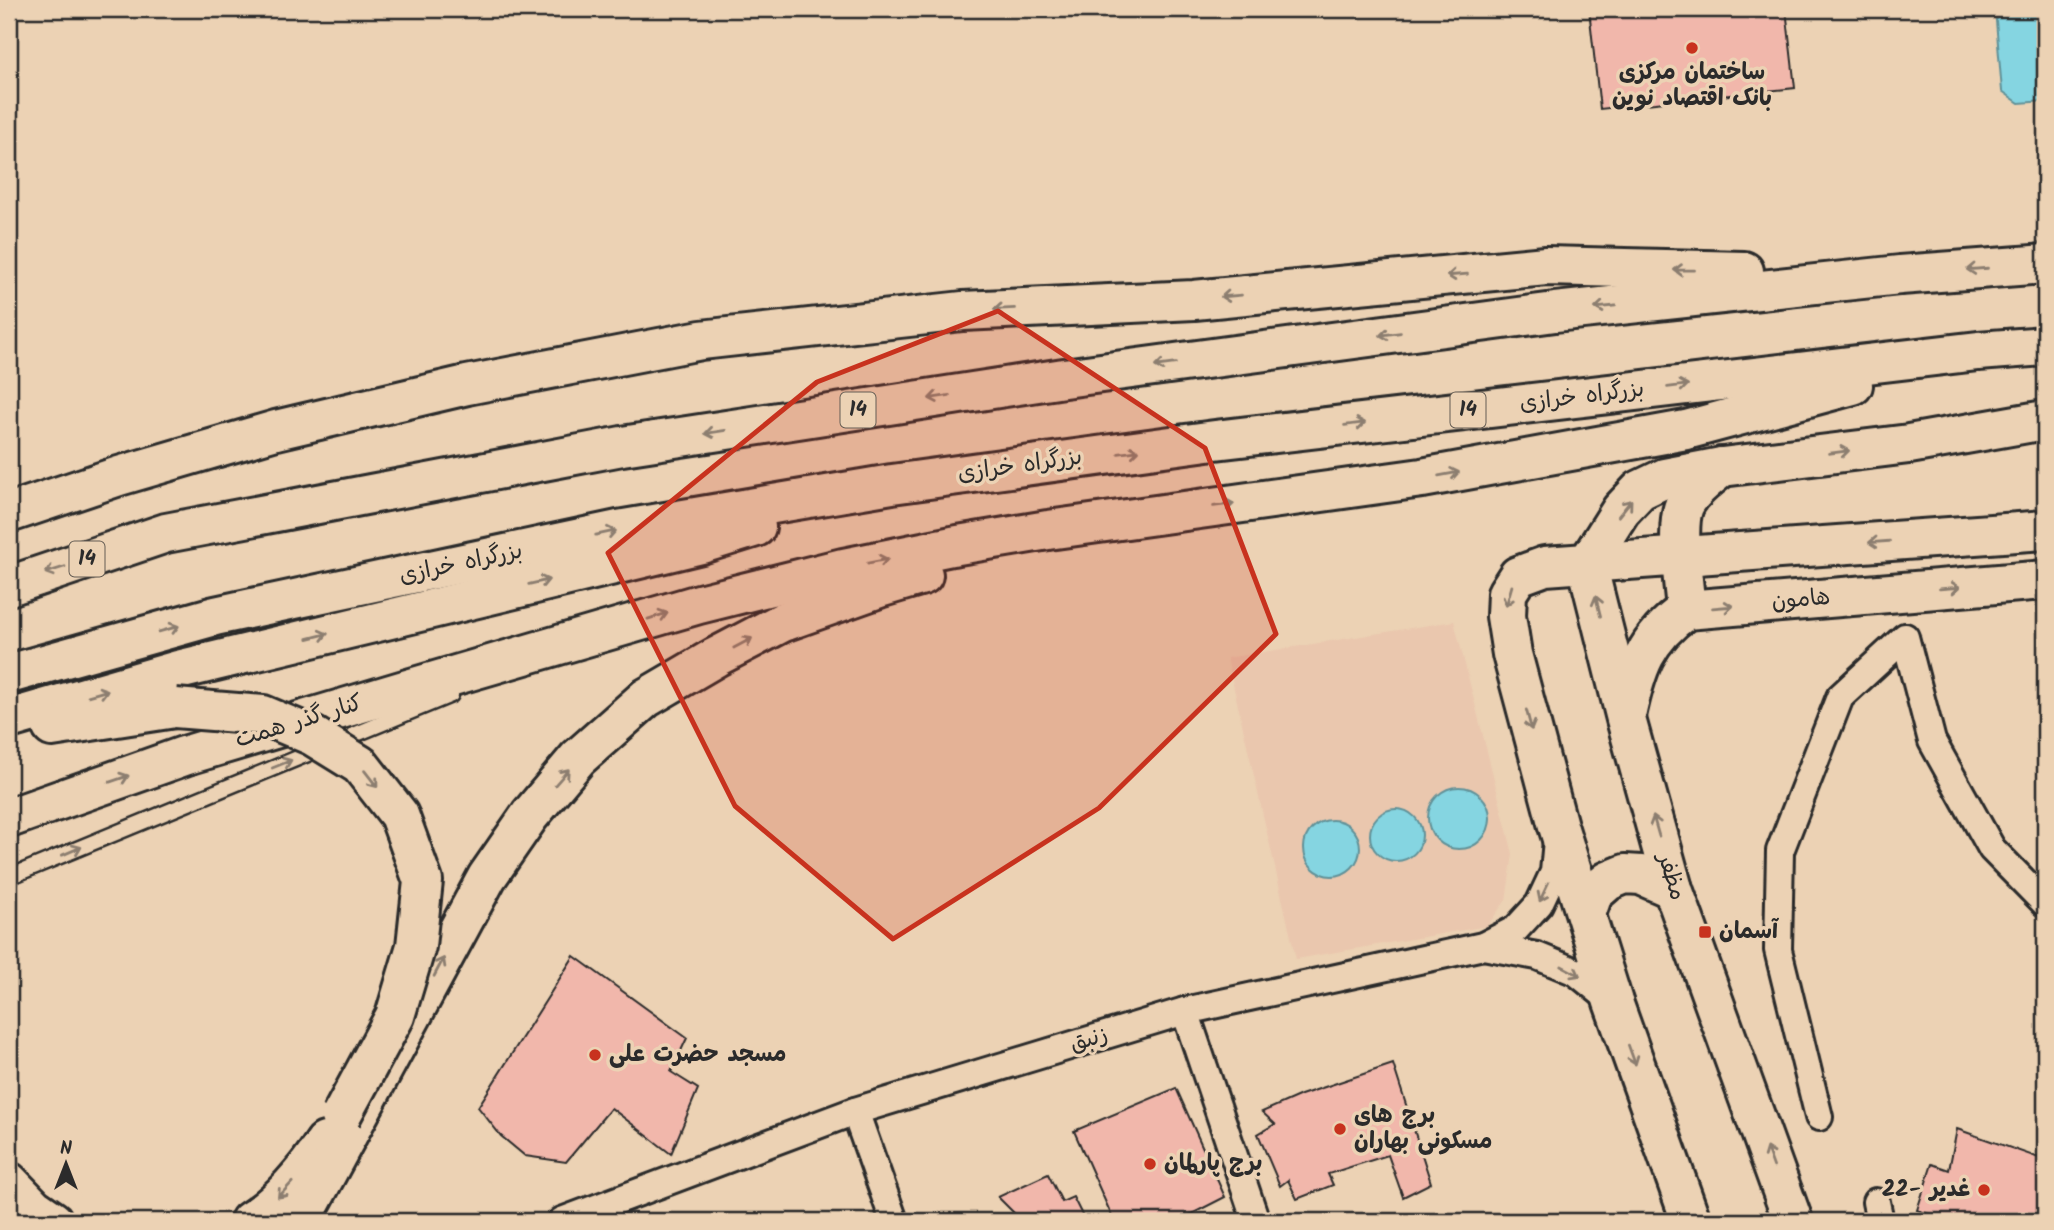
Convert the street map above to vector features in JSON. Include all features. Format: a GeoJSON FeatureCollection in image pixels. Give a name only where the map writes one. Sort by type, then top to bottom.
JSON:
{"type":"FeatureCollection","features":[{"type":"Feature","properties":{"kind":"main road","name":"14"},"geometry":{"type":"LineString","coordinates":[[9,586],[166,533],[622,446],[1064,378],[1555,312],[1900,275],[2045,264]]}},
{"type":"Feature","properties":{"kind":"main road"},"geometry":{"type":"LineString","coordinates":[[9,513],[119,475],[276,430],[467,385],[701,340],[962,311],[1194,300],[1546,267],[1900,275]]}},
{"type":"Feature","properties":{"kind":"main road","name":"بزرگراه خرازی"},"geometry":{"type":"LineString","coordinates":[[9,674],[215,616],[618,530],[891,484],[1242,437],[1978,351],[2045,346]]}},
{"type":"Feature","properties":{"kind":"main road"},"geometry":{"type":"LineString","coordinates":[[301,1221],[487,877],[530,815],[578,758],[646,698],[783,622],[867,592],[971,561],[1168,513],[1422,478],[1686,430],[1978,351]]}},
{"type":"Feature","properties":{"kind":"main road"},"geometry":{"type":"LineString","coordinates":[[1587,564],[1621,509],[1640,490],[1665,478],[1722,467],[1909,444],[2045,420]]}},
{"type":"Feature","properties":{"kind":"main road"},"geometry":{"type":"LineString","coordinates":[[1626,719],[1635,677],[1653,641],[1668,623],[1686,610],[1679,525],[1685,505],[1698,487],[1722,467]]}},
{"type":"Feature","properties":{"kind":"main road"},"geometry":{"type":"LineString","coordinates":[[9,719],[178,670],[701,544],[891,484]]}},
{"type":"Feature","properties":{"kind":"main road","name":"کنار گذر همت"},"geometry":{"type":"LineString","coordinates":[[9,818],[184,756],[699,604],[843,568],[980,542],[1168,513]]}},
{"type":"Feature","properties":{"kind":"main road"},"geometry":{"type":"LineString","coordinates":[[1691,1221],[1613,1002],[1558,827],[1512,654],[1506,616],[1507,593],[1518,576],[1545,566],[2045,530]]}},
{"type":"Feature","properties":{"kind":"main road","name":"مظفر"},"geometry":{"type":"LineString","coordinates":[[1587,564],[1673,888],[1793,1221]]}},
{"type":"Feature","properties":{"kind":"main road","name":"هامون"},"geometry":{"type":"LineString","coordinates":[[1686,610],[2045,580]]}},
{"type":"Feature","properties":{"kind":"main road"},"geometry":{"type":"LineString","coordinates":[[9,735],[175,708],[263,715],[313,736],[360,765],[399,815],[423,881],[416,946],[395,1016],[317,1155],[263,1214],[250,1221]]}},
{"type":"Feature","properties":{"kind":"main road"},"geometry":{"type":"LineString","coordinates":[[1586,914],[1593,894],[1608,881],[1625,874],[1641,875],[1673,888]]}},
{"type":"Feature","properties":{"kind":"main road"},"geometry":{"type":"LineString","coordinates":[[9,1182],[34,1208],[53,1221]]}},
{"type":"Feature","properties":{"kind":"street"},"geometry":{"type":"LineString","coordinates":[[1819,1117],[1779,950],[1780,851],[1840,697],[1905,637],[1932,741],[1993,849],[2045,903]]}},
{"type":"Feature","properties":{"kind":"street","name":"زنبق"},"geometry":{"type":"LineString","coordinates":[[562,1221],[855,1111],[1185,1011],[1483,946],[1516,929],[1539,904],[1554,872],[1558,827]]}},
{"type":"Feature","properties":{"kind":"street"},"geometry":{"type":"LineString","coordinates":[[1483,946],[1537,956],[1576,972],[1613,1002]]}},
{"type":"Feature","properties":{"kind":"street"},"geometry":{"type":"LineString","coordinates":[[1185,1011],[1256,1221]]}},
{"type":"Feature","properties":{"kind":"street"},"geometry":{"type":"LineString","coordinates":[[855,1111],[894,1221]]}},
{"type":"Feature","properties":{"kind":"lane"},"geometry":{"type":"LineString","coordinates":[[9,877],[592,636]]}},
{"type":"Feature","properties":{"kind":"highlighted area"},"geometry":{"type":"Polygon","coordinates":[[[998,311],[1205,448],[1276,634],[1099,808],[893,939],[735,806],[608,553],[817,382],[998,311]]]}},
{"type":"Feature","properties":{"kind":"shaded area"},"geometry":{"type":"Polygon","coordinates":[[[1454,621],[1513,854],[1506,900],[1487,926],[1296,959],[1227,658],[1454,621]]]}},
{"type":"Feature","properties":{"kind":"water"},"geometry":{"type":"Polygon","coordinates":[[[1995,9],[2045,9],[2045,101],[2019,103],[2002,91],[1995,9]]]}},
{"type":"Feature","properties":{"kind":"water"},"geometry":{"type":"Polygon","coordinates":[[[1459,787],[1481,796],[1490,818],[1481,840],[1459,849],[1437,840],[1428,818],[1437,796],[1459,787]]]}},
{"type":"Feature","properties":{"kind":"water"},"geometry":{"type":"Polygon","coordinates":[[[1396,809],[1406,811],[1414,817],[1420,825],[1420,845],[1414,853],[1406,859],[1396,861],[1386,859],[1378,853],[1372,845],[1370,835],[1372,825],[1378,817],[1386,811],[1396,809]]]}},
{"type":"Feature","properties":{"kind":"water"},"geometry":{"type":"Polygon","coordinates":[[[1332,820],[1343,822],[1352,828],[1358,837],[1358,859],[1352,868],[1343,874],[1332,876],[1321,874],[1312,868],[1306,859],[1304,848],[1306,837],[1312,828],[1321,822],[1332,820]]]}},
{"type":"Feature","properties":{"kind":"building","name":"ساختمان مرکزی بانک اقتصاد نوین"},"geometry":{"type":"Polygon","coordinates":[[[1589,9],[1786,9],[1795,88],[1600,109],[1589,9]]]}},
{"type":"Feature","properties":{"kind":"building","name":"مسجد حضرت علی"},"geometry":{"type":"Polygon","coordinates":[[[574,956],[687,1038],[671,1072],[698,1089],[671,1154],[611,1108],[566,1162],[525,1156],[501,1136],[478,1107],[574,956]]]}},
{"type":"Feature","properties":{"kind":"building","name":"برج های مسکونی بهاران"},"geometry":{"type":"Polygon","coordinates":[[[1393,1064],[1431,1183],[1403,1197],[1388,1155],[1328,1174],[1333,1185],[1297,1199],[1288,1180],[1280,1186],[1258,1134],[1275,1124],[1262,1112],[1301,1095],[1393,1064]]]}},
{"type":"Feature","properties":{"kind":"building","name":"برج پارلمان"},"geometry":{"type":"Polygon","coordinates":[[[1176,1088],[1225,1197],[1178,1221],[1114,1221],[1074,1131],[1176,1088]]]}},
{"type":"Feature","properties":{"kind":"building","name":"22- غدیر"},"geometry":{"type":"Polygon","coordinates":[[[1957,1129],[2045,1160],[2045,1221],[1950,1221],[1917,1210],[1932,1164],[1949,1170],[1957,1129]]]}},
{"type":"Feature","properties":{"kind":"building"},"geometry":{"type":"Polygon","coordinates":[[[1048,1174],[1062,1202],[1073,1197],[1085,1221],[996,1221],[1014,1213],[998,1197],[1048,1174]]]}},
{"type":"Feature","properties":{"kind":"place","name":"ساختمان مرکزی بانک اقتصاد نوین"},"geometry":{"type":"Point","coordinates":[1692,48]}},
{"type":"Feature","properties":{"kind":"place","name":"آسمان"},"geometry":{"type":"Point","coordinates":[1705,932]}},
{"type":"Feature","properties":{"kind":"place","name":"مسجد حضرت علی"},"geometry":{"type":"Point","coordinates":[595,1055]}},
{"type":"Feature","properties":{"kind":"place","name":"برج های مسکونی بهاران"},"geometry":{"type":"Point","coordinates":[1340,1129]}},
{"type":"Feature","properties":{"kind":"place","name":"برج پارلمان"},"geometry":{"type":"Point","coordinates":[1150,1164]}},
{"type":"Feature","properties":{"kind":"place","name":"22- غدیر"},"geometry":{"type":"Point","coordinates":[1984,1190]}}]}
